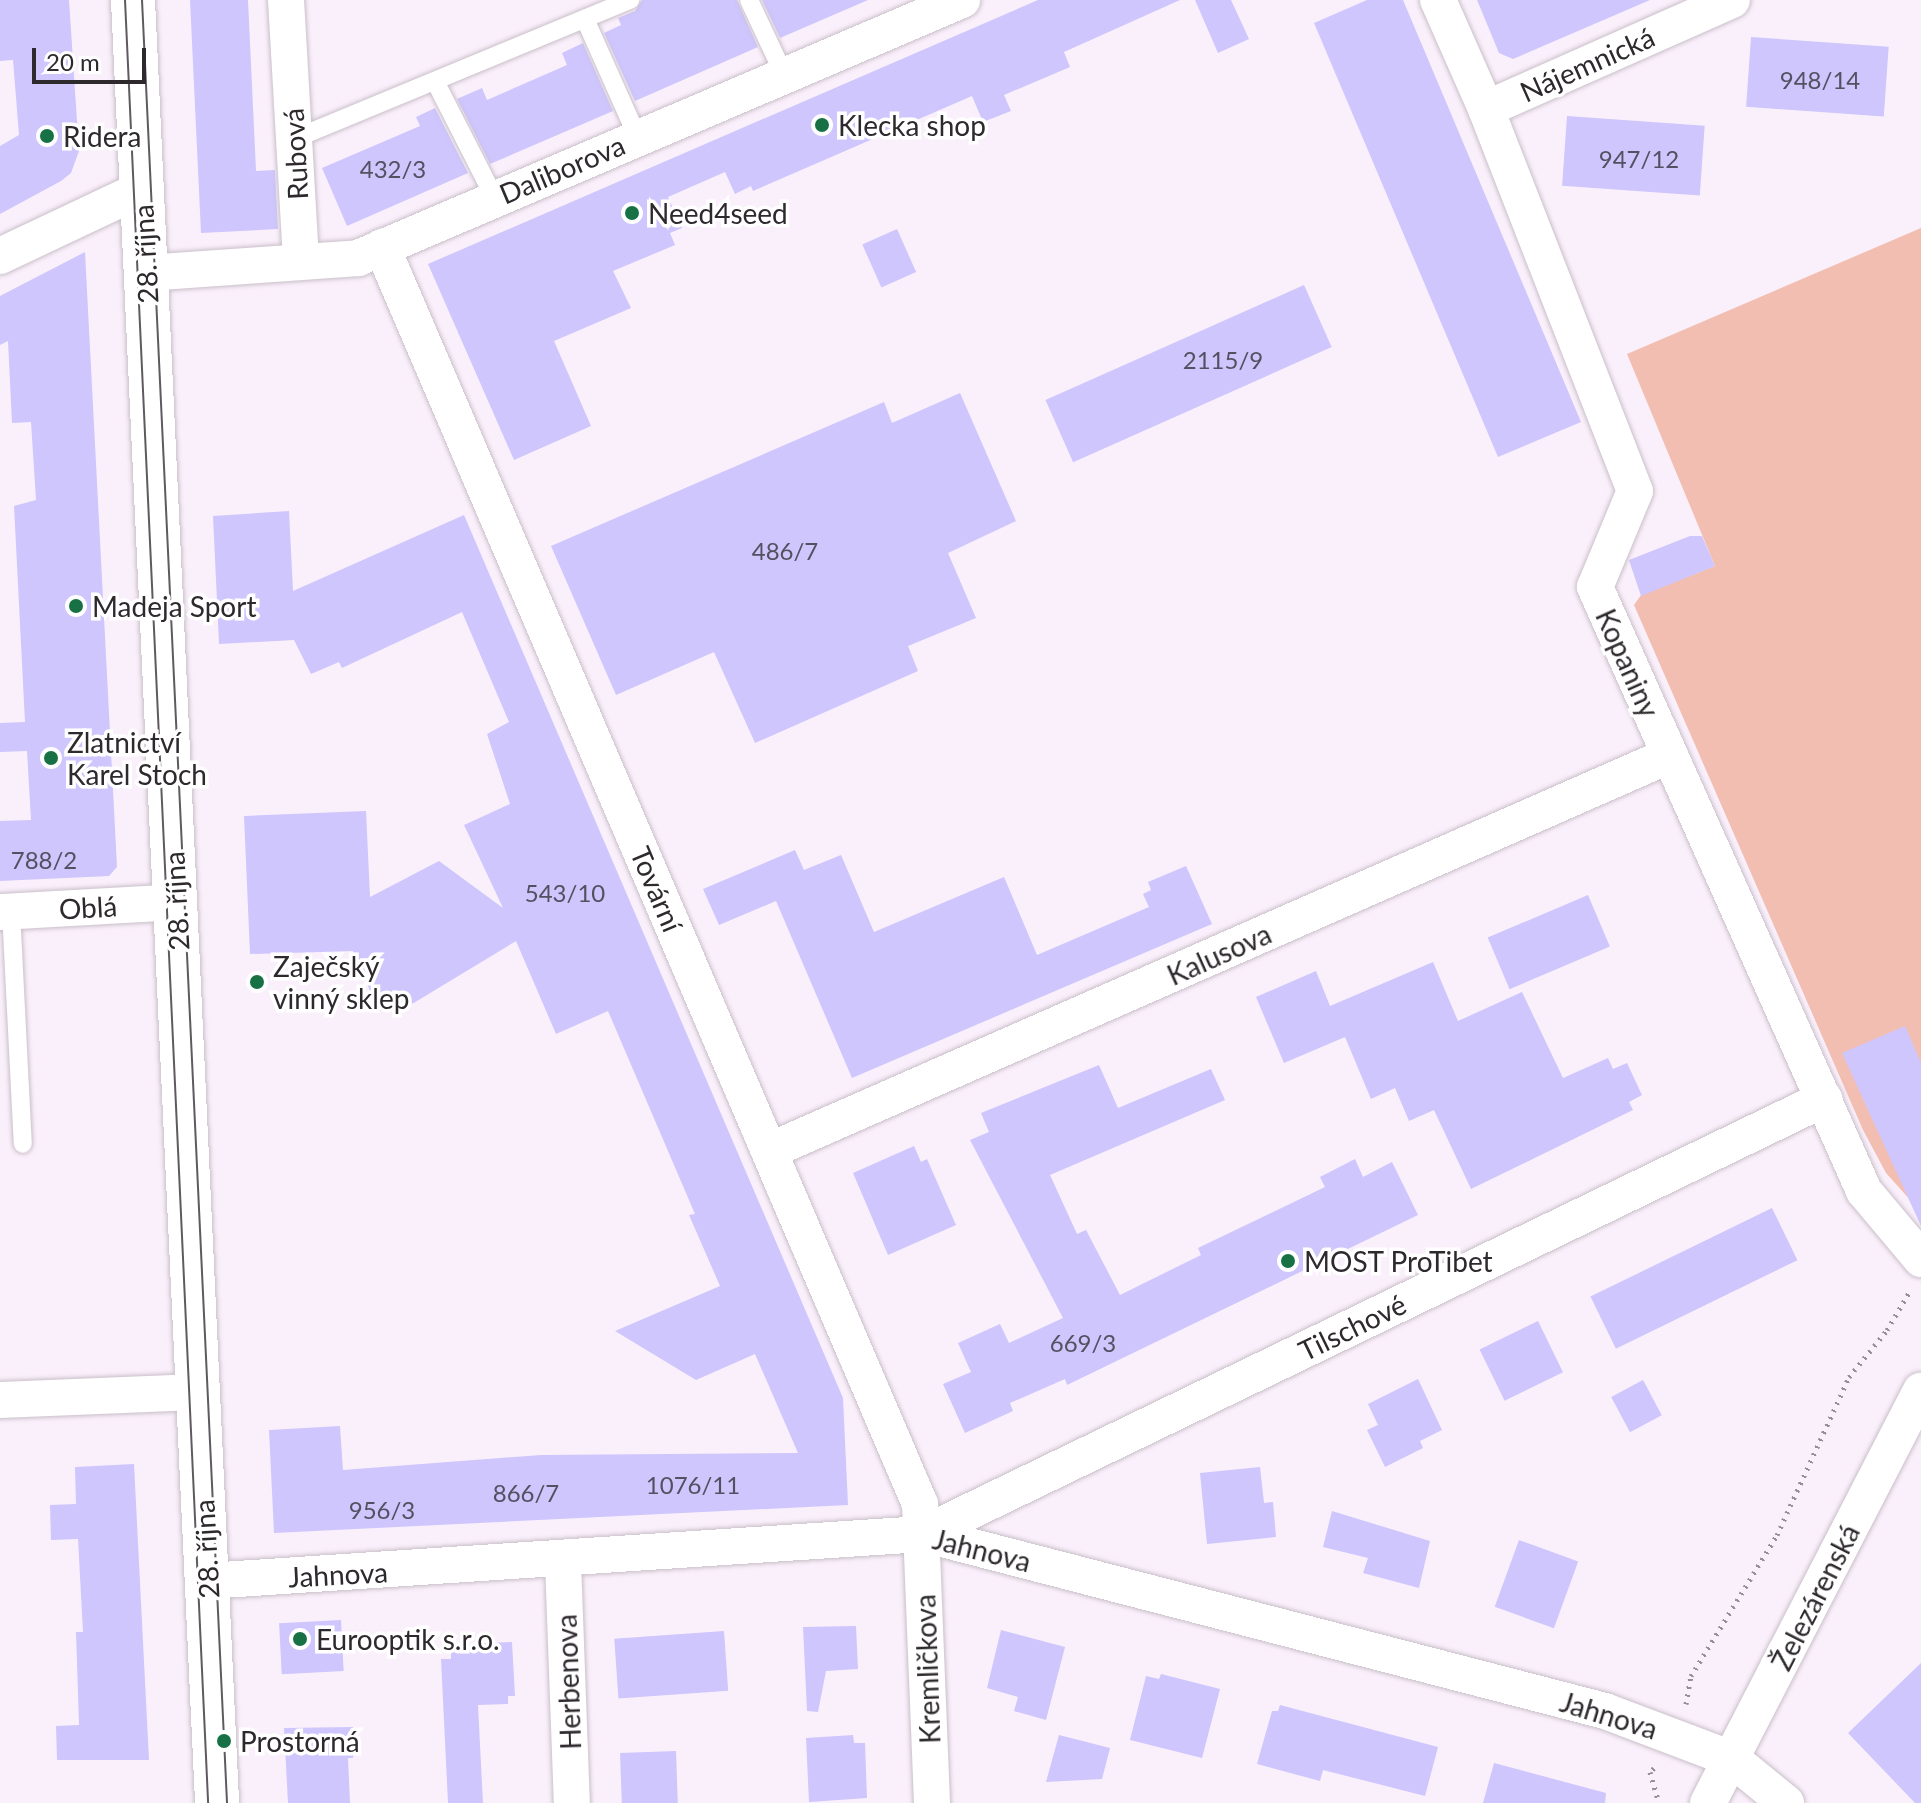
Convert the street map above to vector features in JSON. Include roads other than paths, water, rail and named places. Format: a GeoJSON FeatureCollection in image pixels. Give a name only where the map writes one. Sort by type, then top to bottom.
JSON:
{"type":"FeatureCollection","features":[{"type":"Feature","properties":{"kind":"main road","name":"28. října"},"geometry":{"type":"LineString","coordinates":[[133,0],[217,1803]]}},
{"type":"Feature","properties":{"kind":"street","name":"Rubová"},"geometry":{"type":"LineString","coordinates":[[286,0],[301,261]]}},
{"type":"Feature","properties":{"kind":"street","name":"Kopaniny"},"geometry":{"type":"LineString","coordinates":[[1438,0],[1486,109],[1635,491],[1595,587],[1864,1191],[1918,1271]]}},
{"type":"Feature","properties":{"kind":"street","name":"Nájemnická"},"geometry":{"type":"LineString","coordinates":[[1486,109],[1732,0]]}},
{"type":"Feature","properties":{"kind":"street","name":"Daliborova"},"geometry":{"type":"LineString","coordinates":[[146,273],[358,258],[494,197],[785,77],[939,4]]}},
{"type":"Feature","properties":{"kind":"street"},"geometry":{"type":"LineString","coordinates":[[0,256],[142,189]]}},
{"type":"Feature","properties":{"kind":"street","name":"Tovární"},"geometry":{"type":"LineString","coordinates":[[382,247],[920,1504],[923,1534]]}},
{"type":"Feature","properties":{"kind":"street","name":"Kalusova"},"geometry":{"type":"LineString","coordinates":[[769,1151],[1668,756]]}},
{"type":"Feature","properties":{"kind":"street","name":"Oblá"},"geometry":{"type":"LineString","coordinates":[[6,912],[177,902]]}},
{"type":"Feature","properties":{"kind":"street","name":"Tilschové"},"geometry":{"type":"LineString","coordinates":[[923,1534],[1824,1099]]}},
{"type":"Feature","properties":{"kind":"street","name":"Železárenská"},"geometry":{"type":"LineString","coordinates":[[1708,1803],[1921,1391]]}},
{"type":"Feature","properties":{"kind":"street"},"geometry":{"type":"LineString","coordinates":[[0,1400],[198,1392]]}},
{"type":"Feature","properties":{"kind":"street","name":"Jahnova"},"geometry":{"type":"LineString","coordinates":[[207,1581],[563,1562],[923,1534],[1605,1711],[1732,1759],[1786,1803]]}},
{"type":"Feature","properties":{"kind":"street","name":"Kremličkova"},"geometry":{"type":"LineString","coordinates":[[923,1534],[932,1803]]}},
{"type":"Feature","properties":{"kind":"street","name":"Herbenova"},"geometry":{"type":"LineString","coordinates":[[563,1562],[572,1803]]}},
{"type":"Feature","properties":{"kind":"lane"},"geometry":{"type":"LineString","coordinates":[[294,139],[630,0]]}},
{"type":"Feature","properties":{"kind":"lane"},"geometry":{"type":"LineString","coordinates":[[749,0],[785,77]]}},
{"type":"Feature","properties":{"kind":"lane"},"geometry":{"type":"LineString","coordinates":[[585,19],[638,138]]}},
{"type":"Feature","properties":{"kind":"lane"},"geometry":{"type":"LineString","coordinates":[[435,81],[494,197]]}},
{"type":"Feature","properties":{"kind":"lane"},"geometry":{"type":"LineString","coordinates":[[6,912],[23,1144]]}},
{"type":"Feature","properties":{"kind":"tram line"},"geometry":{"type":"LineString","coordinates":[[125,0],[208,1803]]}},
{"type":"Feature","properties":{"kind":"tram line"},"geometry":{"type":"LineString","coordinates":[[142,0],[227,1803]]}},
{"type":"Feature","properties":{"kind":"place","name":"Klecka shop"},"geometry":{"type":"Point","coordinates":[822,125]}},
{"type":"Feature","properties":{"kind":"place","name":"Ridera"},"geometry":{"type":"Point","coordinates":[47,136]}},
{"type":"Feature","properties":{"kind":"place","name":"Need4seed"},"geometry":{"type":"Point","coordinates":[632,213]}},
{"type":"Feature","properties":{"kind":"place","name":"Madeja Sport"},"geometry":{"type":"Point","coordinates":[76,606]}},
{"type":"Feature","properties":{"kind":"place","name":"Zlatnictví Karel Stoch"},"geometry":{"type":"Point","coordinates":[51,758]}},
{"type":"Feature","properties":{"kind":"place","name":"Zaječský vinný sklep"},"geometry":{"type":"Point","coordinates":[257,982]}},
{"type":"Feature","properties":{"kind":"place","name":"MOST ProTibet"},"geometry":{"type":"Point","coordinates":[1288,1261]}},
{"type":"Feature","properties":{"kind":"place","name":"Eurooptik s.r.o."},"geometry":{"type":"Point","coordinates":[300,1639]}},
{"type":"Feature","properties":{"kind":"place","name":"Prostorná"},"geometry":{"type":"Point","coordinates":[224,1741]}}]}
